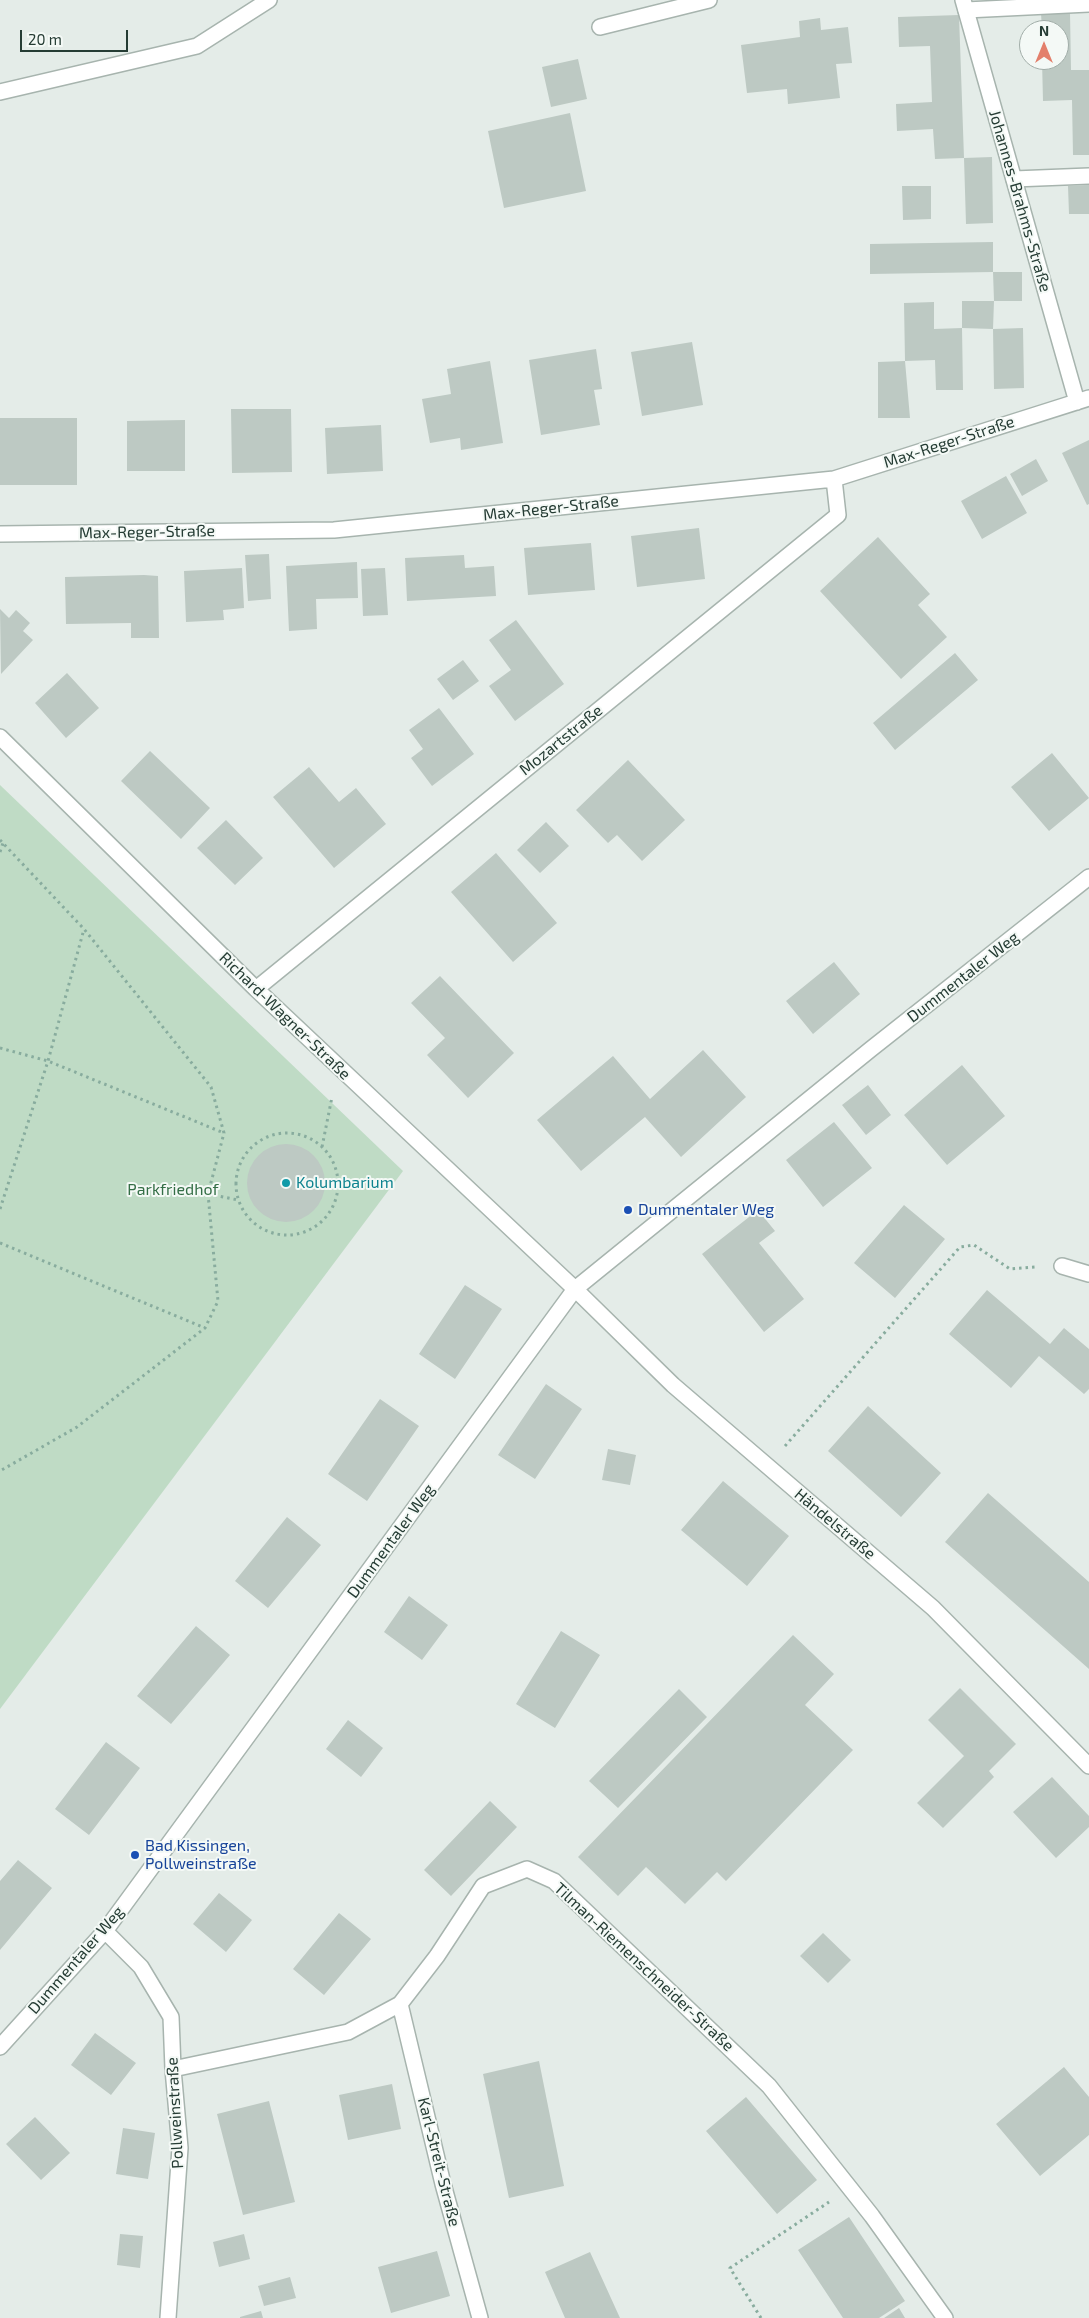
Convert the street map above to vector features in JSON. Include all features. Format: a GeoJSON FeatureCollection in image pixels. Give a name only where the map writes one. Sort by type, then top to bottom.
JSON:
{"type":"FeatureCollection","features":[{"type":"Feature","properties":{"kind":"street"},"geometry":{"type":"LineString","coordinates":[[0,92],[197,46],[269,0]]}},
{"type":"Feature","properties":{"kind":"street"},"geometry":{"type":"LineString","coordinates":[[600,27],[709,0]]}},
{"type":"Feature","properties":{"kind":"street"},"geometry":{"type":"LineString","coordinates":[[964,5],[1089,4]]}},
{"type":"Feature","properties":{"kind":"street","name":"Johannes-Brahms-Straße"},"geometry":{"type":"LineString","coordinates":[[964,5],[1014,179],[1083,400]]}},
{"type":"Feature","properties":{"kind":"street"},"geometry":{"type":"LineString","coordinates":[[1014,179],[1089,176]]}},
{"type":"Feature","properties":{"kind":"street","name":"Max-Reger-Straße"},"geometry":{"type":"LineString","coordinates":[[0,534],[334,530],[834,478],[1083,400]]}},
{"type":"Feature","properties":{"kind":"street","name":"Mozartstraße"},"geometry":{"type":"LineString","coordinates":[[256,989],[838,515],[834,478]]}},
{"type":"Feature","properties":{"kind":"street","name":"Richard-Wagner-Straße"},"geometry":{"type":"LineString","coordinates":[[0,737],[256,989],[575,1289]]}},
{"type":"Feature","properties":{"kind":"street","name":"Dummentaler Weg"},"geometry":{"type":"LineString","coordinates":[[0,2047],[105,1931],[575,1289],[1089,877]]}},
{"type":"Feature","properties":{"kind":"street"},"geometry":{"type":"LineString","coordinates":[[1062,1266],[1089,1274]]}},
{"type":"Feature","properties":{"kind":"street","name":"Händelstraße"},"geometry":{"type":"LineString","coordinates":[[575,1289],[673,1385],[933,1608],[1089,1766]]}},
{"type":"Feature","properties":{"kind":"street","name":"Tilman-Riemenschneider-Straße"},"geometry":{"type":"LineString","coordinates":[[173,2069],[348,2032],[400,2004],[437,1956],[483,1886],[527,1869],[554,1881],[769,2086],[850,2188],[945,2318]]}},
{"type":"Feature","properties":{"kind":"street","name":"Pollweinstraße"},"geometry":{"type":"LineString","coordinates":[[105,1931],[141,1966],[171,2017],[173,2069],[180,2148],[168,2318]]}},
{"type":"Feature","properties":{"kind":"street","name":"Karl-Streit-Straße"},"geometry":{"type":"LineString","coordinates":[[400,2004],[443,2184],[480,2318]]}},
{"type":"Feature","properties":{"kind":"path"},"geometry":{"type":"LineString","coordinates":[[0,852],[1,842]]}},
{"type":"Feature","properties":{"kind":"path"},"geometry":{"type":"LineString","coordinates":[[0,1471],[76,1427],[205,1328],[218,1301],[208,1194],[224,1133],[211,1087],[84,929],[1,842]]}},
{"type":"Feature","properties":{"kind":"path"},"geometry":{"type":"LineString","coordinates":[[0,1209],[48,1062],[84,929]]}},
{"type":"Feature","properties":{"kind":"path"},"geometry":{"type":"LineString","coordinates":[[0,1048],[48,1062],[224,1133]]}},
{"type":"Feature","properties":{"kind":"path"},"geometry":{"type":"LineString","coordinates":[[322,1147],[338,1066]]}},
{"type":"Feature","properties":{"kind":"path"},"geometry":{"type":"LineString","coordinates":[[291,1132],[308,1137],[322,1147],[330,1156],[338,1177],[337,1195],[333,1205],[317,1225],[301,1233],[282,1235],[265,1230],[244,1212],[238,1200],[236,1183],[242,1160],[260,1140],[277,1134],[291,1132]]}},
{"type":"Feature","properties":{"kind":"path"},"geometry":{"type":"LineString","coordinates":[[208,1194],[238,1200]]}},
{"type":"Feature","properties":{"kind":"path"},"geometry":{"type":"LineString","coordinates":[[0,1243],[205,1328]]}},
{"type":"Feature","properties":{"kind":"path"},"geometry":{"type":"LineString","coordinates":[[768,1466],[960,1247],[974,1245],[1010,1269],[1062,1266]]}},
{"type":"Feature","properties":{"kind":"path"},"geometry":{"type":"LineString","coordinates":[[761,2318],[730,2268],[850,2188]]}},
{"type":"Feature","properties":{"kind":"green space","name":"Parkfriedhof"},"geometry":{"type":"Polygon","coordinates":[[[0,785],[403,1171],[0,1709],[0,785]]]}},
{"type":"Feature","properties":{"kind":"building"},"geometry":{"type":"Polygon","coordinates":[[[1041,13],[1070,13],[1071,70],[1089,70],[1089,155],[1073,155],[1072,100],[1043,101],[1042,70],[1069,70],[1069,20],[1041,20],[1041,13]]]}},
{"type":"Feature","properties":{"kind":"building"},"geometry":{"type":"Polygon","coordinates":[[[959,15],[964,158],[935,159],[933,129],[897,131],[896,104],[932,102],[930,46],[899,47],[898,17],[959,15]]]}},
{"type":"Feature","properties":{"kind":"building"},"geometry":{"type":"Polygon","coordinates":[[[820,18],[821,30],[848,27],[852,63],[836,64],[840,98],[788,104],[787,89],[747,93],[741,45],[800,37],[799,21],[820,18]]]}},
{"type":"Feature","properties":{"kind":"building"},"geometry":{"type":"Polygon","coordinates":[[[578,59],[587,99],[551,107],[542,67],[578,59]]]}},
{"type":"Feature","properties":{"kind":"building"},"geometry":{"type":"Polygon","coordinates":[[[570,113],[586,191],[504,208],[488,131],[570,113]]]}},
{"type":"Feature","properties":{"kind":"building"},"geometry":{"type":"Polygon","coordinates":[[[992,157],[993,223],[966,224],[964,158],[992,157]]]}},
{"type":"Feature","properties":{"kind":"building"},"geometry":{"type":"Polygon","coordinates":[[[1089,185],[1089,214],[1069,214],[1068,186],[1089,185]]]}},
{"type":"Feature","properties":{"kind":"building"},"geometry":{"type":"Polygon","coordinates":[[[902,186],[931,186],[931,219],[903,220],[902,186]]]}},
{"type":"Feature","properties":{"kind":"building"},"geometry":{"type":"Polygon","coordinates":[[[993,242],[993,272],[870,274],[870,244],[993,242]]]}},
{"type":"Feature","properties":{"kind":"building"},"geometry":{"type":"Polygon","coordinates":[[[993,272],[1022,272],[1022,301],[994,301],[993,272]]]}},
{"type":"Feature","properties":{"kind":"building"},"geometry":{"type":"Polygon","coordinates":[[[962,301],[994,301],[993,329],[962,328],[962,301]]]}},
{"type":"Feature","properties":{"kind":"building"},"geometry":{"type":"Polygon","coordinates":[[[934,302],[934,329],[962,328],[963,390],[936,390],[935,360],[905,361],[904,303],[934,302]]]}},
{"type":"Feature","properties":{"kind":"building"},"geometry":{"type":"Polygon","coordinates":[[[1023,328],[1024,388],[994,389],[993,329],[1023,328]]]}},
{"type":"Feature","properties":{"kind":"building"},"geometry":{"type":"Polygon","coordinates":[[[692,342],[703,405],[642,416],[631,352],[692,342]]]}},
{"type":"Feature","properties":{"kind":"building"},"geometry":{"type":"Polygon","coordinates":[[[596,349],[602,389],[594,390],[600,425],[541,435],[529,360],[596,349]]]}},
{"type":"Feature","properties":{"kind":"building"},"geometry":{"type":"Polygon","coordinates":[[[490,361],[503,443],[461,450],[460,438],[430,443],[422,399],[451,394],[447,369],[490,361]]]}},
{"type":"Feature","properties":{"kind":"building"},"geometry":{"type":"Polygon","coordinates":[[[905,361],[910,418],[878,418],[878,362],[905,361]]]}},
{"type":"Feature","properties":{"kind":"building"},"geometry":{"type":"Polygon","coordinates":[[[231,409],[291,409],[292,472],[232,473],[231,409]]]}},
{"type":"Feature","properties":{"kind":"building"},"geometry":{"type":"Polygon","coordinates":[[[0,418],[77,418],[77,485],[0,485],[0,418]]]}},
{"type":"Feature","properties":{"kind":"building"},"geometry":{"type":"Polygon","coordinates":[[[185,420],[185,471],[127,471],[127,421],[185,420]]]}},
{"type":"Feature","properties":{"kind":"building"},"geometry":{"type":"Polygon","coordinates":[[[381,425],[383,471],[327,474],[325,428],[381,425]]]}},
{"type":"Feature","properties":{"kind":"building"},"geometry":{"type":"Polygon","coordinates":[[[1089,440],[1089,504],[1087,505],[1062,453],[1089,440]]]}},
{"type":"Feature","properties":{"kind":"building"},"geometry":{"type":"Polygon","coordinates":[[[1036,459],[1048,481],[1022,496],[1010,474],[1036,459]]]}},
{"type":"Feature","properties":{"kind":"building"},"geometry":{"type":"Polygon","coordinates":[[[1006,476],[1027,513],[982,539],[961,501],[1006,476]]]}},
{"type":"Feature","properties":{"kind":"building"},"geometry":{"type":"Polygon","coordinates":[[[699,528],[705,579],[637,587],[631,536],[699,528]]]}},
{"type":"Feature","properties":{"kind":"building"},"geometry":{"type":"Polygon","coordinates":[[[878,537],[930,594],[918,605],[947,637],[901,679],[820,591],[878,537]]]}},
{"type":"Feature","properties":{"kind":"building"},"geometry":{"type":"Polygon","coordinates":[[[591,543],[595,590],[528,595],[524,548],[591,543]]]}},
{"type":"Feature","properties":{"kind":"building"},"geometry":{"type":"Polygon","coordinates":[[[269,554],[271,599],[248,601],[245,555],[269,554]]]}},
{"type":"Feature","properties":{"kind":"building"},"geometry":{"type":"Polygon","coordinates":[[[464,555],[465,568],[494,566],[496,596],[407,601],[405,558],[464,555]]]}},
{"type":"Feature","properties":{"kind":"building"},"geometry":{"type":"Polygon","coordinates":[[[357,562],[358,598],[316,599],[317,629],[289,631],[286,566],[357,562]]]}},
{"type":"Feature","properties":{"kind":"building"},"geometry":{"type":"Polygon","coordinates":[[[242,568],[244,608],[223,610],[224,620],[186,622],[184,571],[242,568]]]}},
{"type":"Feature","properties":{"kind":"building"},"geometry":{"type":"Polygon","coordinates":[[[385,568],[388,615],[363,616],[361,569],[385,568]]]}},
{"type":"Feature","properties":{"kind":"building"},"geometry":{"type":"Polygon","coordinates":[[[158,576],[159,638],[131,638],[131,623],[66,624],[65,577],[158,576]]]}},
{"type":"Feature","properties":{"kind":"building"},"geometry":{"type":"Polygon","coordinates":[[[0,609],[9,618],[16,610],[30,623],[23,631],[33,640],[1,674],[0,609]]]}},
{"type":"Feature","properties":{"kind":"building"},"geometry":{"type":"Polygon","coordinates":[[[516,620],[564,684],[515,721],[489,686],[511,670],[489,640],[516,620]]]}},
{"type":"Feature","properties":{"kind":"building"},"geometry":{"type":"Polygon","coordinates":[[[955,653],[978,680],[895,750],[873,723],[955,653]]]}},
{"type":"Feature","properties":{"kind":"building"},"geometry":{"type":"Polygon","coordinates":[[[463,660],[479,681],[453,700],[437,679],[463,660]]]}},
{"type":"Feature","properties":{"kind":"building"},"geometry":{"type":"Polygon","coordinates":[[[67,673],[99,708],[66,738],[35,703],[67,673]]]}},
{"type":"Feature","properties":{"kind":"building"},"geometry":{"type":"Polygon","coordinates":[[[439,708],[474,754],[432,786],[411,758],[423,749],[409,730],[439,708]]]}},
{"type":"Feature","properties":{"kind":"building"},"geometry":{"type":"Polygon","coordinates":[[[150,751],[210,808],[181,839],[121,781],[150,751]]]}},
{"type":"Feature","properties":{"kind":"building"},"geometry":{"type":"Polygon","coordinates":[[[1052,753],[1089,798],[1049,831],[1011,787],[1052,753]]]}},
{"type":"Feature","properties":{"kind":"building"},"geometry":{"type":"Polygon","coordinates":[[[628,760],[685,820],[642,861],[617,835],[608,843],[576,810],[628,760]]]}},
{"type":"Feature","properties":{"kind":"building"},"geometry":{"type":"Polygon","coordinates":[[[309,767],[339,802],[356,788],[386,824],[334,868],[273,797],[309,767]]]}},
{"type":"Feature","properties":{"kind":"building"},"geometry":{"type":"Polygon","coordinates":[[[226,820],[263,858],[235,885],[197,848],[226,820]]]}},
{"type":"Feature","properties":{"kind":"building"},"geometry":{"type":"Polygon","coordinates":[[[546,822],[569,846],[540,873],[517,850],[546,822]]]}},
{"type":"Feature","properties":{"kind":"building"},"geometry":{"type":"Polygon","coordinates":[[[496,853],[557,923],[513,962],[451,892],[496,853]]]}},
{"type":"Feature","properties":{"kind":"building"},"geometry":{"type":"Polygon","coordinates":[[[834,962],[860,994],[813,1034],[786,1001],[834,962]]]}},
{"type":"Feature","properties":{"kind":"building"},"geometry":{"type":"Polygon","coordinates":[[[440,976],[514,1053],[468,1098],[427,1055],[445,1038],[411,1003],[440,976]]]}},
{"type":"Feature","properties":{"kind":"building"},"geometry":{"type":"Polygon","coordinates":[[[703,1050],[746,1097],[681,1157],[645,1117],[581,1171],[537,1120],[613,1056],[650,1099],[703,1050]]]}},
{"type":"Feature","properties":{"kind":"building"},"geometry":{"type":"Polygon","coordinates":[[[962,1065],[1005,1116],[947,1165],[904,1115],[962,1065]]]}},
{"type":"Feature","properties":{"kind":"building"},"geometry":{"type":"Polygon","coordinates":[[[868,1085],[891,1115],[866,1135],[842,1105],[868,1085]]]}},
{"type":"Feature","properties":{"kind":"building"},"geometry":{"type":"Polygon","coordinates":[[[834,1122],[872,1168],[823,1207],[786,1160],[834,1122]]]}},
{"type":"Feature","properties":{"kind":"building","name":"Kolumbarium"},"geometry":{"type":"Polygon","coordinates":[[[286,1144],[301,1147],[313,1156],[322,1168],[325,1183],[322,1198],[313,1210],[301,1219],[286,1222],[271,1219],[259,1210],[250,1198],[247,1183],[250,1168],[259,1156],[271,1147],[286,1144]]]}},
{"type":"Feature","properties":{"kind":"building"},"geometry":{"type":"Polygon","coordinates":[[[904,1205],[945,1239],[895,1298],[854,1263],[904,1205]]]}},
{"type":"Feature","properties":{"kind":"building"},"geometry":{"type":"Polygon","coordinates":[[[758,1210],[775,1231],[759,1243],[804,1299],[764,1332],[702,1254],[758,1210]]]}},
{"type":"Feature","properties":{"kind":"building"},"geometry":{"type":"Polygon","coordinates":[[[465,1285],[502,1309],[455,1379],[419,1354],[465,1285]]]}},
{"type":"Feature","properties":{"kind":"building"},"geometry":{"type":"Polygon","coordinates":[[[987,1290],[1050,1344],[1064,1328],[1089,1349],[1089,1389],[1084,1394],[1039,1356],[1011,1388],[949,1334],[987,1290]]]}},
{"type":"Feature","properties":{"kind":"building"},"geometry":{"type":"Polygon","coordinates":[[[546,1384],[582,1409],[535,1479],[498,1455],[546,1384]]]}},
{"type":"Feature","properties":{"kind":"building"},"geometry":{"type":"Polygon","coordinates":[[[380,1399],[419,1426],[367,1501],[328,1474],[380,1399]]]}},
{"type":"Feature","properties":{"kind":"building"},"geometry":{"type":"Polygon","coordinates":[[[868,1406],[941,1473],[901,1517],[828,1451],[868,1406]]]}},
{"type":"Feature","properties":{"kind":"building"},"geometry":{"type":"Polygon","coordinates":[[[608,1449],[636,1455],[630,1485],[602,1480],[608,1449]]]}},
{"type":"Feature","properties":{"kind":"building"},"geometry":{"type":"Polygon","coordinates":[[[723,1481],[789,1536],[747,1586],[681,1530],[723,1481]]]}},
{"type":"Feature","properties":{"kind":"building"},"geometry":{"type":"Polygon","coordinates":[[[988,1493],[1089,1582],[1089,1669],[945,1542],[988,1493]]]}},
{"type":"Feature","properties":{"kind":"building"},"geometry":{"type":"Polygon","coordinates":[[[287,1517],[321,1545],[268,1608],[235,1581],[287,1517]]]}},
{"type":"Feature","properties":{"kind":"building"},"geometry":{"type":"Polygon","coordinates":[[[409,1596],[448,1625],[422,1660],[384,1632],[409,1596]]]}},
{"type":"Feature","properties":{"kind":"building"},"geometry":{"type":"Polygon","coordinates":[[[196,1626],[230,1655],[171,1724],[137,1696],[196,1626]]]}},
{"type":"Feature","properties":{"kind":"building"},"geometry":{"type":"Polygon","coordinates":[[[561,1631],[600,1655],[555,1728],[516,1704],[561,1631]]]}},
{"type":"Feature","properties":{"kind":"building"},"geometry":{"type":"Polygon","coordinates":[[[793,1635],[834,1674],[805,1705],[853,1750],[726,1881],[717,1872],[685,1904],[646,1867],[618,1896],[578,1857],[793,1635]]]}},
{"type":"Feature","properties":{"kind":"building"},"geometry":{"type":"Polygon","coordinates":[[[960,1688],[1016,1744],[989,1771],[994,1777],[943,1828],[917,1803],[964,1756],[928,1720],[960,1688]]]}},
{"type":"Feature","properties":{"kind":"building"},"geometry":{"type":"Polygon","coordinates":[[[679,1689],[707,1717],[618,1808],[589,1781],[679,1689]]]}},
{"type":"Feature","properties":{"kind":"building"},"geometry":{"type":"Polygon","coordinates":[[[348,1720],[383,1748],[361,1777],[326,1749],[348,1720]]]}},
{"type":"Feature","properties":{"kind":"building"},"geometry":{"type":"Polygon","coordinates":[[[106,1742],[140,1768],[89,1835],[55,1809],[106,1742]]]}},
{"type":"Feature","properties":{"kind":"building"},"geometry":{"type":"Polygon","coordinates":[[[1052,1777],[1089,1816],[1089,1827],[1056,1858],[1013,1812],[1052,1777]]]}},
{"type":"Feature","properties":{"kind":"building"},"geometry":{"type":"Polygon","coordinates":[[[490,1801],[517,1827],[451,1896],[424,1870],[490,1801]]]}},
{"type":"Feature","properties":{"kind":"building"},"geometry":{"type":"Polygon","coordinates":[[[18,1860],[52,1888],[0,1950],[0,1881],[18,1860]]]}},
{"type":"Feature","properties":{"kind":"building"},"geometry":{"type":"Polygon","coordinates":[[[219,1893],[252,1920],[226,1952],[193,1924],[219,1893]]]}},
{"type":"Feature","properties":{"kind":"building"},"geometry":{"type":"Polygon","coordinates":[[[339,1913],[371,1939],[324,1995],[293,1969],[339,1913]]]}},
{"type":"Feature","properties":{"kind":"building"},"geometry":{"type":"Polygon","coordinates":[[[823,1933],[851,1960],[828,1983],[800,1956],[823,1933]]]}},
{"type":"Feature","properties":{"kind":"building"},"geometry":{"type":"Polygon","coordinates":[[[95,2033],[136,2063],[111,2095],[71,2065],[95,2033]]]}},
{"type":"Feature","properties":{"kind":"building"},"geometry":{"type":"Polygon","coordinates":[[[539,2061],[564,2186],[509,2198],[483,2074],[539,2061]]]}},
{"type":"Feature","properties":{"kind":"building"},"geometry":{"type":"Polygon","coordinates":[[[1064,2067],[1089,2097],[1089,2135],[1040,2176],[996,2124],[1064,2067]]]}},
{"type":"Feature","properties":{"kind":"building"},"geometry":{"type":"Polygon","coordinates":[[[392,2084],[401,2129],[348,2140],[339,2095],[392,2084]]]}},
{"type":"Feature","properties":{"kind":"building"},"geometry":{"type":"Polygon","coordinates":[[[746,2097],[817,2180],[777,2214],[706,2131],[746,2097]]]}},
{"type":"Feature","properties":{"kind":"building"},"geometry":{"type":"Polygon","coordinates":[[[269,2101],[295,2202],[243,2215],[217,2114],[269,2101]]]}},
{"type":"Feature","properties":{"kind":"building"},"geometry":{"type":"Polygon","coordinates":[[[35,2117],[70,2153],[41,2180],[6,2144],[35,2117]]]}},
{"type":"Feature","properties":{"kind":"building"},"geometry":{"type":"Polygon","coordinates":[[[123,2128],[155,2133],[148,2179],[116,2174],[123,2128]]]}},
{"type":"Feature","properties":{"kind":"building"},"geometry":{"type":"Polygon","coordinates":[[[849,2217],[905,2301],[879,2318],[843,2318],[798,2250],[849,2217]]]}},
{"type":"Feature","properties":{"kind":"building"},"geometry":{"type":"Polygon","coordinates":[[[120,2234],[143,2236],[140,2268],[117,2265],[120,2234]]]}},
{"type":"Feature","properties":{"kind":"building"},"geometry":{"type":"Polygon","coordinates":[[[244,2234],[250,2259],[219,2267],[213,2242],[244,2234]]]}},
{"type":"Feature","properties":{"kind":"building"},"geometry":{"type":"Polygon","coordinates":[[[437,2251],[450,2296],[391,2313],[378,2267],[437,2251]]]}},
{"type":"Feature","properties":{"kind":"building"},"geometry":{"type":"Polygon","coordinates":[[[590,2252],[620,2318],[565,2318],[545,2272],[590,2252]]]}},
{"type":"Feature","properties":{"kind":"building"},"geometry":{"type":"Polygon","coordinates":[[[290,2277],[296,2298],[264,2306],[258,2286],[290,2277]]]}},
{"type":"Feature","properties":{"kind":"building"},"geometry":{"type":"Polygon","coordinates":[[[899,2308],[905,2318],[884,2318],[899,2308]]]}},
{"type":"Feature","properties":{"kind":"building"},"geometry":{"type":"Polygon","coordinates":[[[261,2311],[263,2318],[240,2318],[240,2317],[261,2311]]]}},
{"type":"Feature","properties":{"kind":"place","name":"Kolumbarium"},"geometry":{"type":"Point","coordinates":[286,1183]}},
{"type":"Feature","properties":{"kind":"place","name":"Dummentaler Weg"},"geometry":{"type":"Point","coordinates":[628,1210]}},
{"type":"Feature","properties":{"kind":"place","name":"Bad Kissingen, Pollweinstraße"},"geometry":{"type":"Point","coordinates":[135,1855]}}]}
